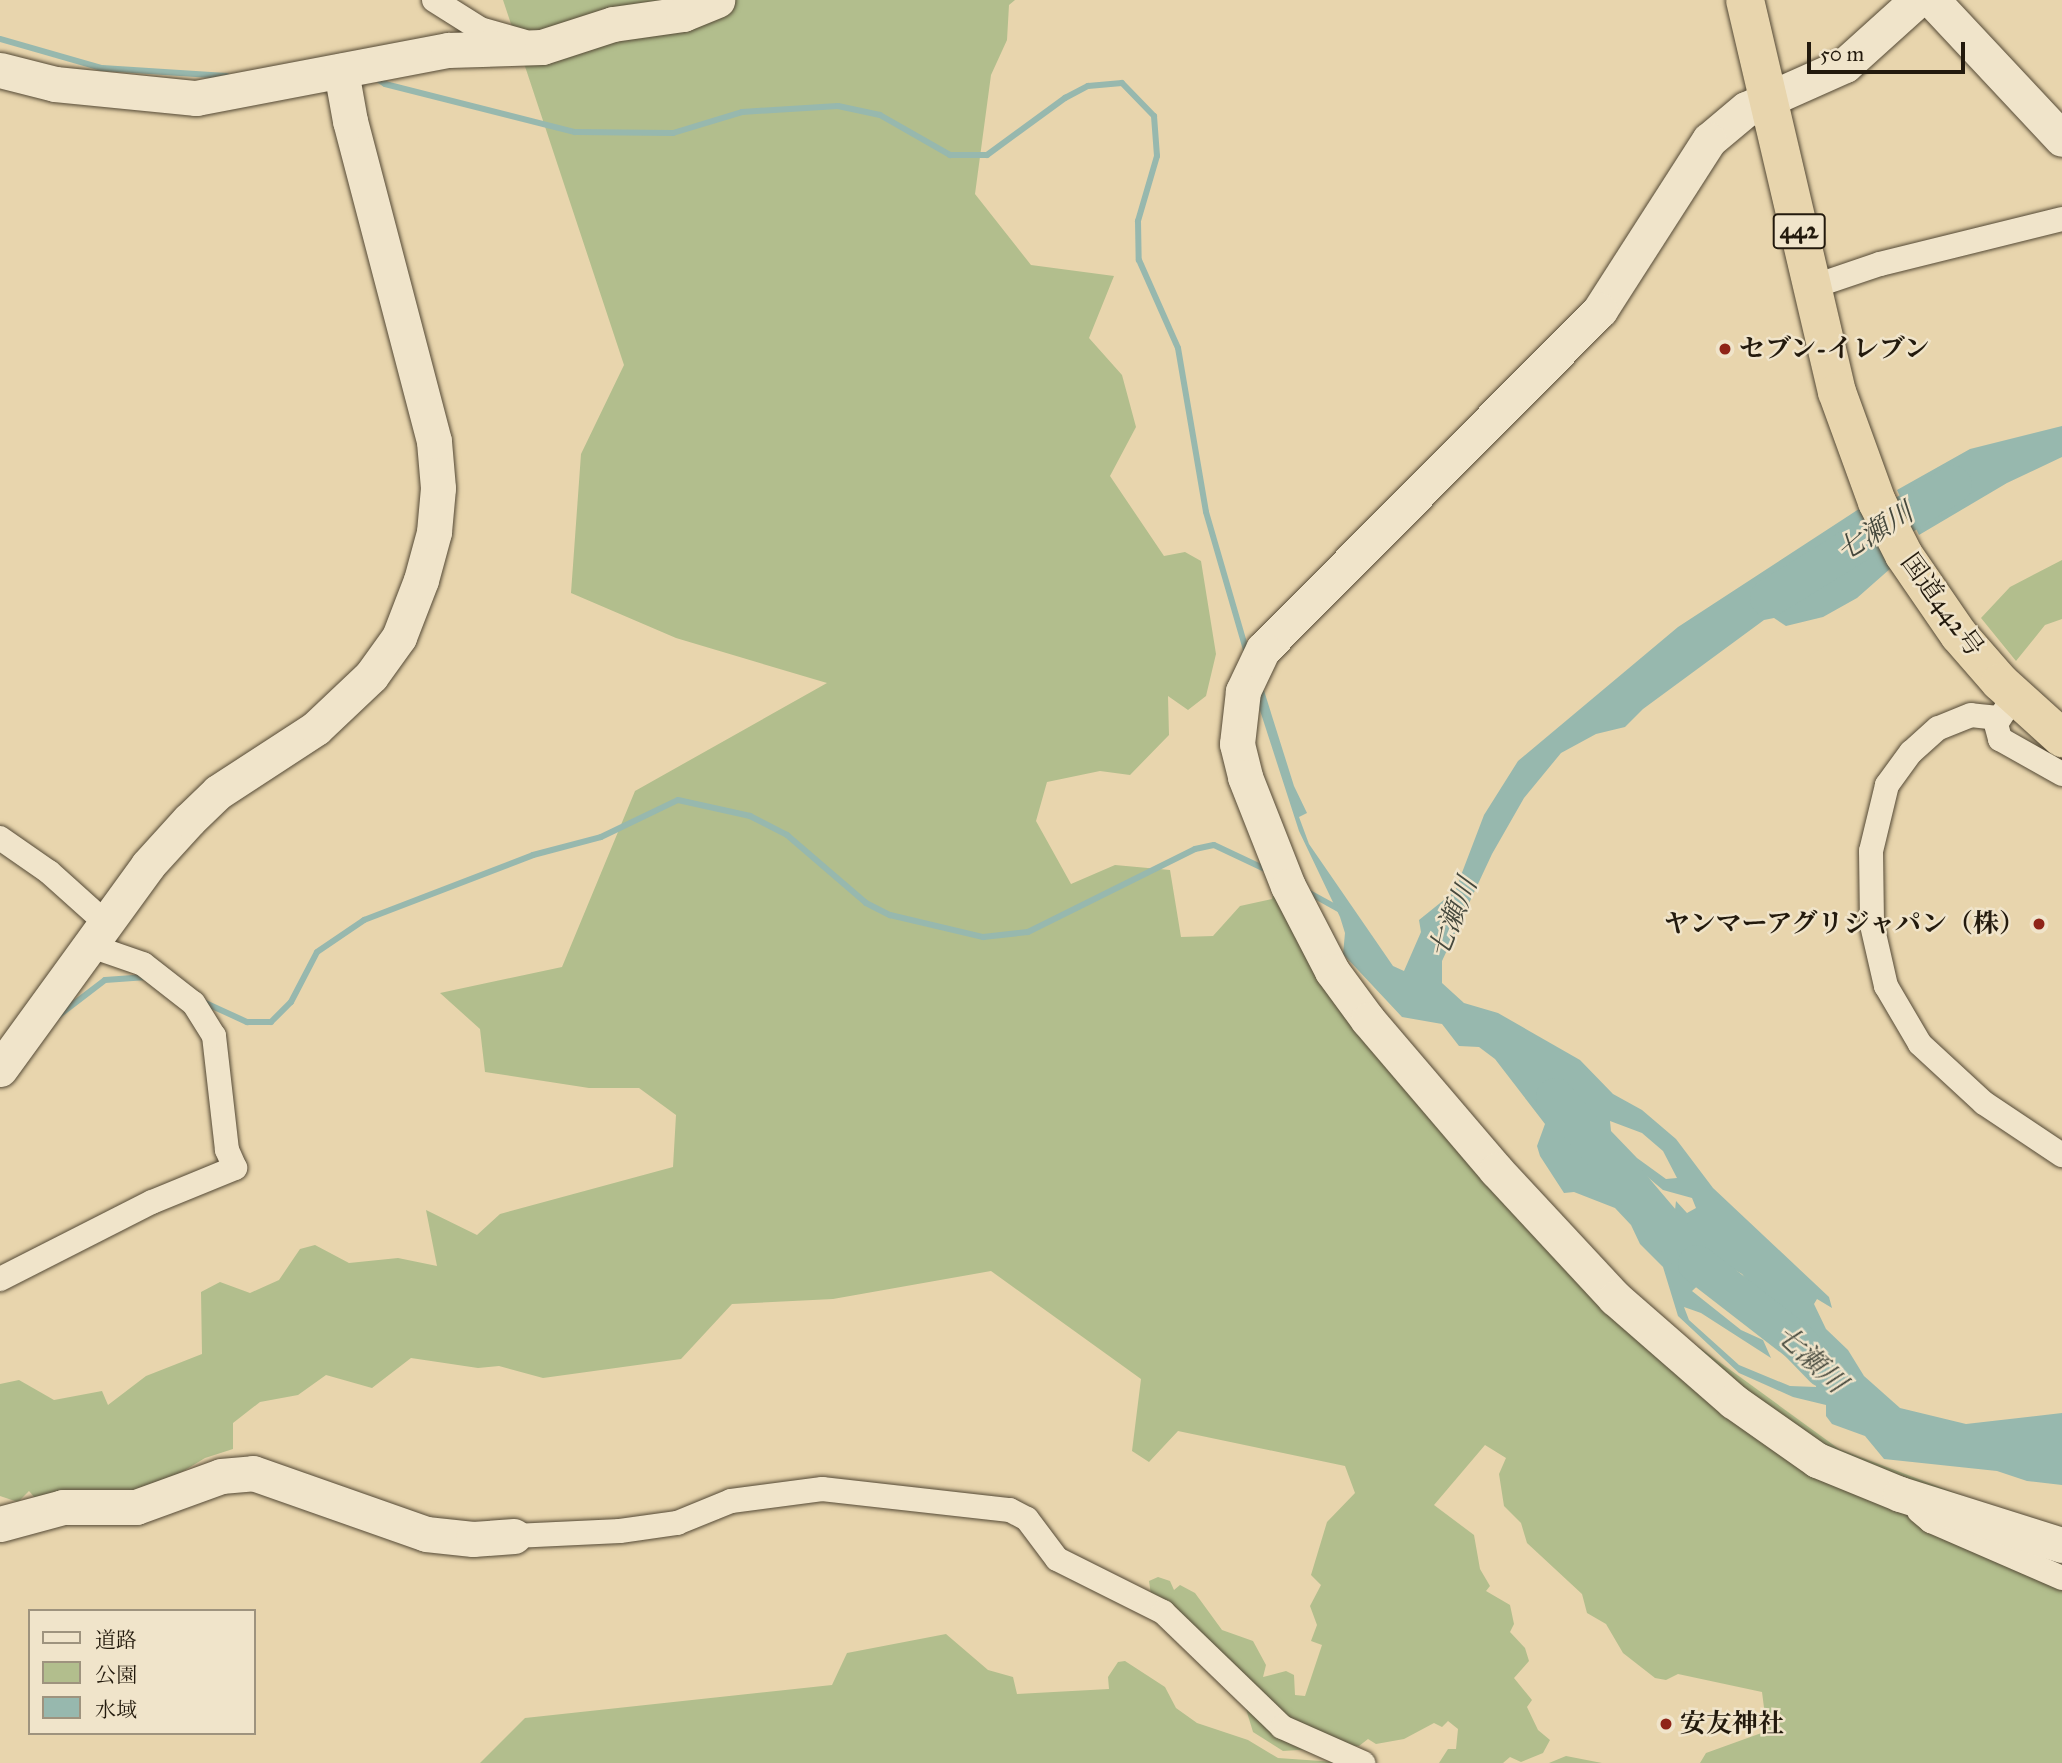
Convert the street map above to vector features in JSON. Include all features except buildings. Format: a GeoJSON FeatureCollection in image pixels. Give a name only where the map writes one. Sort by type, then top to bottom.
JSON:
{"type":"FeatureCollection","features":[{"type":"Feature","properties":{"kind":"highway","name":"国道442号"},"geometry":{"type":"LineString","coordinates":[[1745,0],[1837,392],[1860,461],[1891,531],[1919,580],[2005,699],[2062,738]]}},
{"type":"Feature","properties":{"kind":"street"},"geometry":{"type":"LineString","coordinates":[[435,0],[480,29],[542,47]]}},
{"type":"Feature","properties":{"kind":"street"},"geometry":{"type":"LineString","coordinates":[[0,70],[55,84],[196,98],[448,50],[542,47],[613,24],[683,14],[717,0]]}},
{"type":"Feature","properties":{"kind":"street"},"geometry":{"type":"LineString","coordinates":[[1917,0],[1845,65],[1769,99],[1730,121],[1698,153],[1633,265],[1600,310],[1270,640],[1251,668],[1243,691],[1237,744],[1259,814],[1322,955],[1368,1020],[1496,1170],[1615,1298],[1733,1401],[1817,1460],[1900,1494],[2062,1545]]}},
{"type":"Feature","properties":{"kind":"street"},"geometry":{"type":"LineString","coordinates":[[1932,0],[2037,118],[2062,139]]}},
{"type":"Feature","properties":{"kind":"street"},"geometry":{"type":"LineString","coordinates":[[0,1069],[148,866],[218,792],[316,728],[371,676],[399,636],[434,532],[438,488],[434,441],[350,121],[341,71]]}},
{"type":"Feature","properties":{"kind":"street"},"geometry":{"type":"LineString","coordinates":[[1812,287],[1880,264],[2062,219]]}},
{"type":"Feature","properties":{"kind":"street"},"geometry":{"type":"LineString","coordinates":[[2005,699],[1996,730],[2000,739],[2062,774]]}},
{"type":"Feature","properties":{"kind":"street"},"geometry":{"type":"LineString","coordinates":[[2005,699],[1938,728],[1911,752],[1887,785],[1871,851],[1872,925],[1886,986],[1920,1044],[1984,1103],[2062,1155]]}},
{"type":"Feature","properties":{"kind":"street"},"geometry":{"type":"LineString","coordinates":[[0,838],[49,872],[99,935],[143,964],[193,1003],[214,1036],[227,1150],[235,1168],[152,1202],[0,1279]]}},
{"type":"Feature","properties":{"kind":"street"},"geometry":{"type":"LineString","coordinates":[[0,1524],[63,1507],[136,1507],[221,1476],[253,1473],[426,1534],[473,1539],[665,1525],[732,1501],[821,1489],[1010,1510],[1027,1520],[1057,1559],[1163,1612],[1282,1727],[1363,1763]]}},
{"type":"Feature","properties":{"kind":"street"},"geometry":{"type":"LineString","coordinates":[[1900,1494],[1931,1521],[2062,1577]]}},
{"type":"Feature","properties":{"kind":"green space"},"geometry":{"type":"Polygon","coordinates":[[[503,0],[1015,0],[1009,5],[1007,40],[991,75],[975,194],[1031,265],[1114,276],[1089,338],[1122,375],[1136,427],[1110,476],[1164,556],[1185,552],[1201,561],[1216,654],[1206,696],[1188,710],[1168,696],[1169,735],[1130,775],[1100,771],[1047,782],[1036,821],[1071,884],[1115,865],[1170,870],[1181,937],[1213,936],[1240,906],[1272,899],[1278,874],[1353,1003],[1630,1297],[1839,1449],[1990,1506],[2062,1550],[2062,1763],[1700,1763],[1706,1753],[1767,1731],[1762,1692],[1678,1674],[1666,1680],[1655,1678],[1623,1653],[1606,1624],[1587,1613],[1582,1594],[1527,1543],[1521,1523],[1504,1506],[1499,1474],[1506,1458],[1485,1445],[1434,1505],[1474,1535],[1480,1569],[1490,1586],[1486,1591],[1510,1605],[1514,1624],[1510,1632],[1525,1648],[1529,1661],[1514,1678],[1532,1700],[1527,1707],[1538,1730],[1550,1740],[1543,1753],[1521,1762],[1510,1757],[1503,1763],[1439,1763],[1448,1749],[1456,1749],[1458,1729],[1448,1721],[1442,1727],[1434,1723],[1404,1739],[1376,1744],[1368,1739],[1359,1746],[1283,1751],[1253,1732],[1246,1709],[1151,1595],[1149,1581],[1158,1577],[1170,1581],[1174,1590],[1180,1585],[1195,1593],[1222,1630],[1253,1641],[1266,1665],[1263,1677],[1286,1671],[1294,1675],[1295,1695],[1305,1696],[1322,1645],[1311,1641],[1317,1625],[1310,1606],[1321,1585],[1311,1575],[1327,1522],[1355,1493],[1345,1466],[1178,1431],[1149,1462],[1132,1451],[1141,1379],[991,1271],[833,1299],[732,1304],[681,1359],[543,1378],[499,1366],[478,1368],[411,1358],[372,1388],[326,1375],[298,1395],[260,1402],[233,1423],[233,1449],[205,1458],[162,1484],[138,1493],[63,1492],[41,1505],[29,1491],[18,1502],[0,1496],[0,1384],[19,1380],[54,1400],[102,1391],[108,1405],[146,1376],[202,1354],[201,1292],[220,1282],[250,1293],[279,1280],[300,1249],[315,1245],[349,1263],[398,1258],[437,1266],[426,1210],[477,1235],[500,1214],[673,1167],[676,1115],[639,1088],[589,1088],[485,1072],[480,1029],[440,993],[562,967],[635,791],[827,683],[676,638],[571,593],[581,454],[624,365],[503,0]]]}},
{"type":"Feature","properties":{"kind":"green space"},"geometry":{"type":"Polygon","coordinates":[[[2062,560],[2062,619],[2045,625],[2016,661],[1981,618],[2010,587],[2062,560]]]}},
{"type":"Feature","properties":{"kind":"green space"},"geometry":{"type":"Polygon","coordinates":[[[946,1634],[988,1670],[1013,1677],[1017,1694],[1109,1689],[1108,1677],[1118,1662],[1125,1661],[1165,1687],[1176,1708],[1197,1723],[1248,1740],[1278,1758],[1349,1763],[480,1763],[525,1718],[832,1685],[847,1653],[946,1634]]]}},
{"type":"Feature","properties":{"kind":"green space"},"geometry":{"type":"Polygon","coordinates":[[[1566,1756],[1602,1763],[1549,1763],[1566,1756]]]}},
{"type":"Feature","properties":{"kind":"water"},"geometry":{"type":"Polygon","coordinates":[[[2062,426],[2062,457],[2007,483],[1919,535],[1897,490],[1970,449],[2062,426]]]}},
{"type":"Feature","properties":{"kind":"water"},"geometry":{"type":"Polygon","coordinates":[[[1862,507],[1871,526],[1826,554],[1803,583],[1821,585],[1879,545],[1891,568],[1857,598],[1823,617],[1786,626],[1774,618],[1764,620],[1643,709],[1625,727],[1596,734],[1561,753],[1524,798],[1492,854],[1442,961],[1442,983],[1464,1003],[1498,1013],[1580,1060],[1613,1094],[1642,1110],[1676,1139],[1713,1188],[1829,1297],[1832,1308],[1817,1299],[1814,1304],[1826,1329],[1848,1350],[1864,1376],[1900,1408],[1966,1424],[2062,1413],[2062,1485],[2027,1481],[1997,1471],[1884,1459],[1865,1436],[1832,1424],[1826,1416],[1826,1405],[1793,1397],[1739,1373],[1678,1316],[1663,1267],[1640,1244],[1631,1225],[1615,1208],[1574,1192],[1564,1193],[1540,1156],[1537,1146],[1545,1124],[1495,1059],[1479,1047],[1459,1046],[1442,1024],[1402,1017],[1343,954],[1345,933],[1340,917],[1299,831],[1255,695],[1261,681],[1294,786],[1307,813],[1299,817],[1309,844],[1393,966],[1404,971],[1421,932],[1419,920],[1455,891],[1484,815],[1518,761],[1678,627],[1862,507]],[[1610,1121],[1611,1131],[1637,1158],[1666,1179],[1677,1178],[1663,1151],[1642,1133],[1610,1121]],[[1563,1123],[1561,1131],[1614,1183],[1668,1212],[1675,1210],[1676,1201],[1687,1213],[1696,1208],[1692,1198],[1663,1190],[1638,1169],[1563,1123]],[[1733,1269],[1706,1278],[1692,1291],[1741,1330],[1763,1340],[1771,1358],[1701,1313],[1684,1307],[1689,1320],[1739,1365],[1790,1386],[1816,1387],[1817,1376],[1804,1354],[1742,1274],[1733,1269]]]}},
{"type":"Feature","properties":{"kind":"waterway"},"geometry":{"type":"LineString","coordinates":[[0,39],[102,68],[227,76]]}},
{"type":"Feature","properties":{"kind":"waterway"},"geometry":{"type":"LineString","coordinates":[[374,77],[385,84],[575,132],[673,133],[742,112],[838,106],[880,115],[950,155],[987,155],[1065,98],[1088,86],[1122,83],[1154,116],[1157,156],[1138,221],[1139,260],[1178,348],[1206,512],[1247,653]]}},
{"type":"Feature","properties":{"kind":"waterway","name":"七瀬川"},"geometry":{"type":"LineString","coordinates":[[1769,598],[1953,485]]}},
{"type":"Feature","properties":{"kind":"waterway"},"geometry":{"type":"LineString","coordinates":[[201,1001],[247,1022],[271,1022],[291,1002],[317,952],[364,920],[533,855],[601,837],[678,800],[750,816],[787,835],[866,903],[890,915],[983,937],[1028,932],[1195,849],[1214,845],[1269,871]]}},
{"type":"Feature","properties":{"kind":"waterway"},"geometry":{"type":"LineString","coordinates":[[1306,891],[1339,909]]}},
{"type":"Feature","properties":{"kind":"waterway"},"geometry":{"type":"LineString","coordinates":[[58,1016],[105,980],[147,977]]}},
{"type":"Feature","properties":{"kind":"waterway","name":"七瀬川"},"geometry":{"type":"LineString","coordinates":[[1555,1097],[1697,1264],[1798,1342],[1824,1369]]}},
{"type":"Feature","properties":{"kind":"place","name":"セブン-イレブン"},"geometry":{"type":"Point","coordinates":[1725,349]}},
{"type":"Feature","properties":{"kind":"place","name":"ヤンマーアグリジャパン（株）"},"geometry":{"type":"Point","coordinates":[2039,924]}},
{"type":"Feature","properties":{"kind":"place","name":"安友神社"},"geometry":{"type":"Point","coordinates":[1666,1724]}}]}
